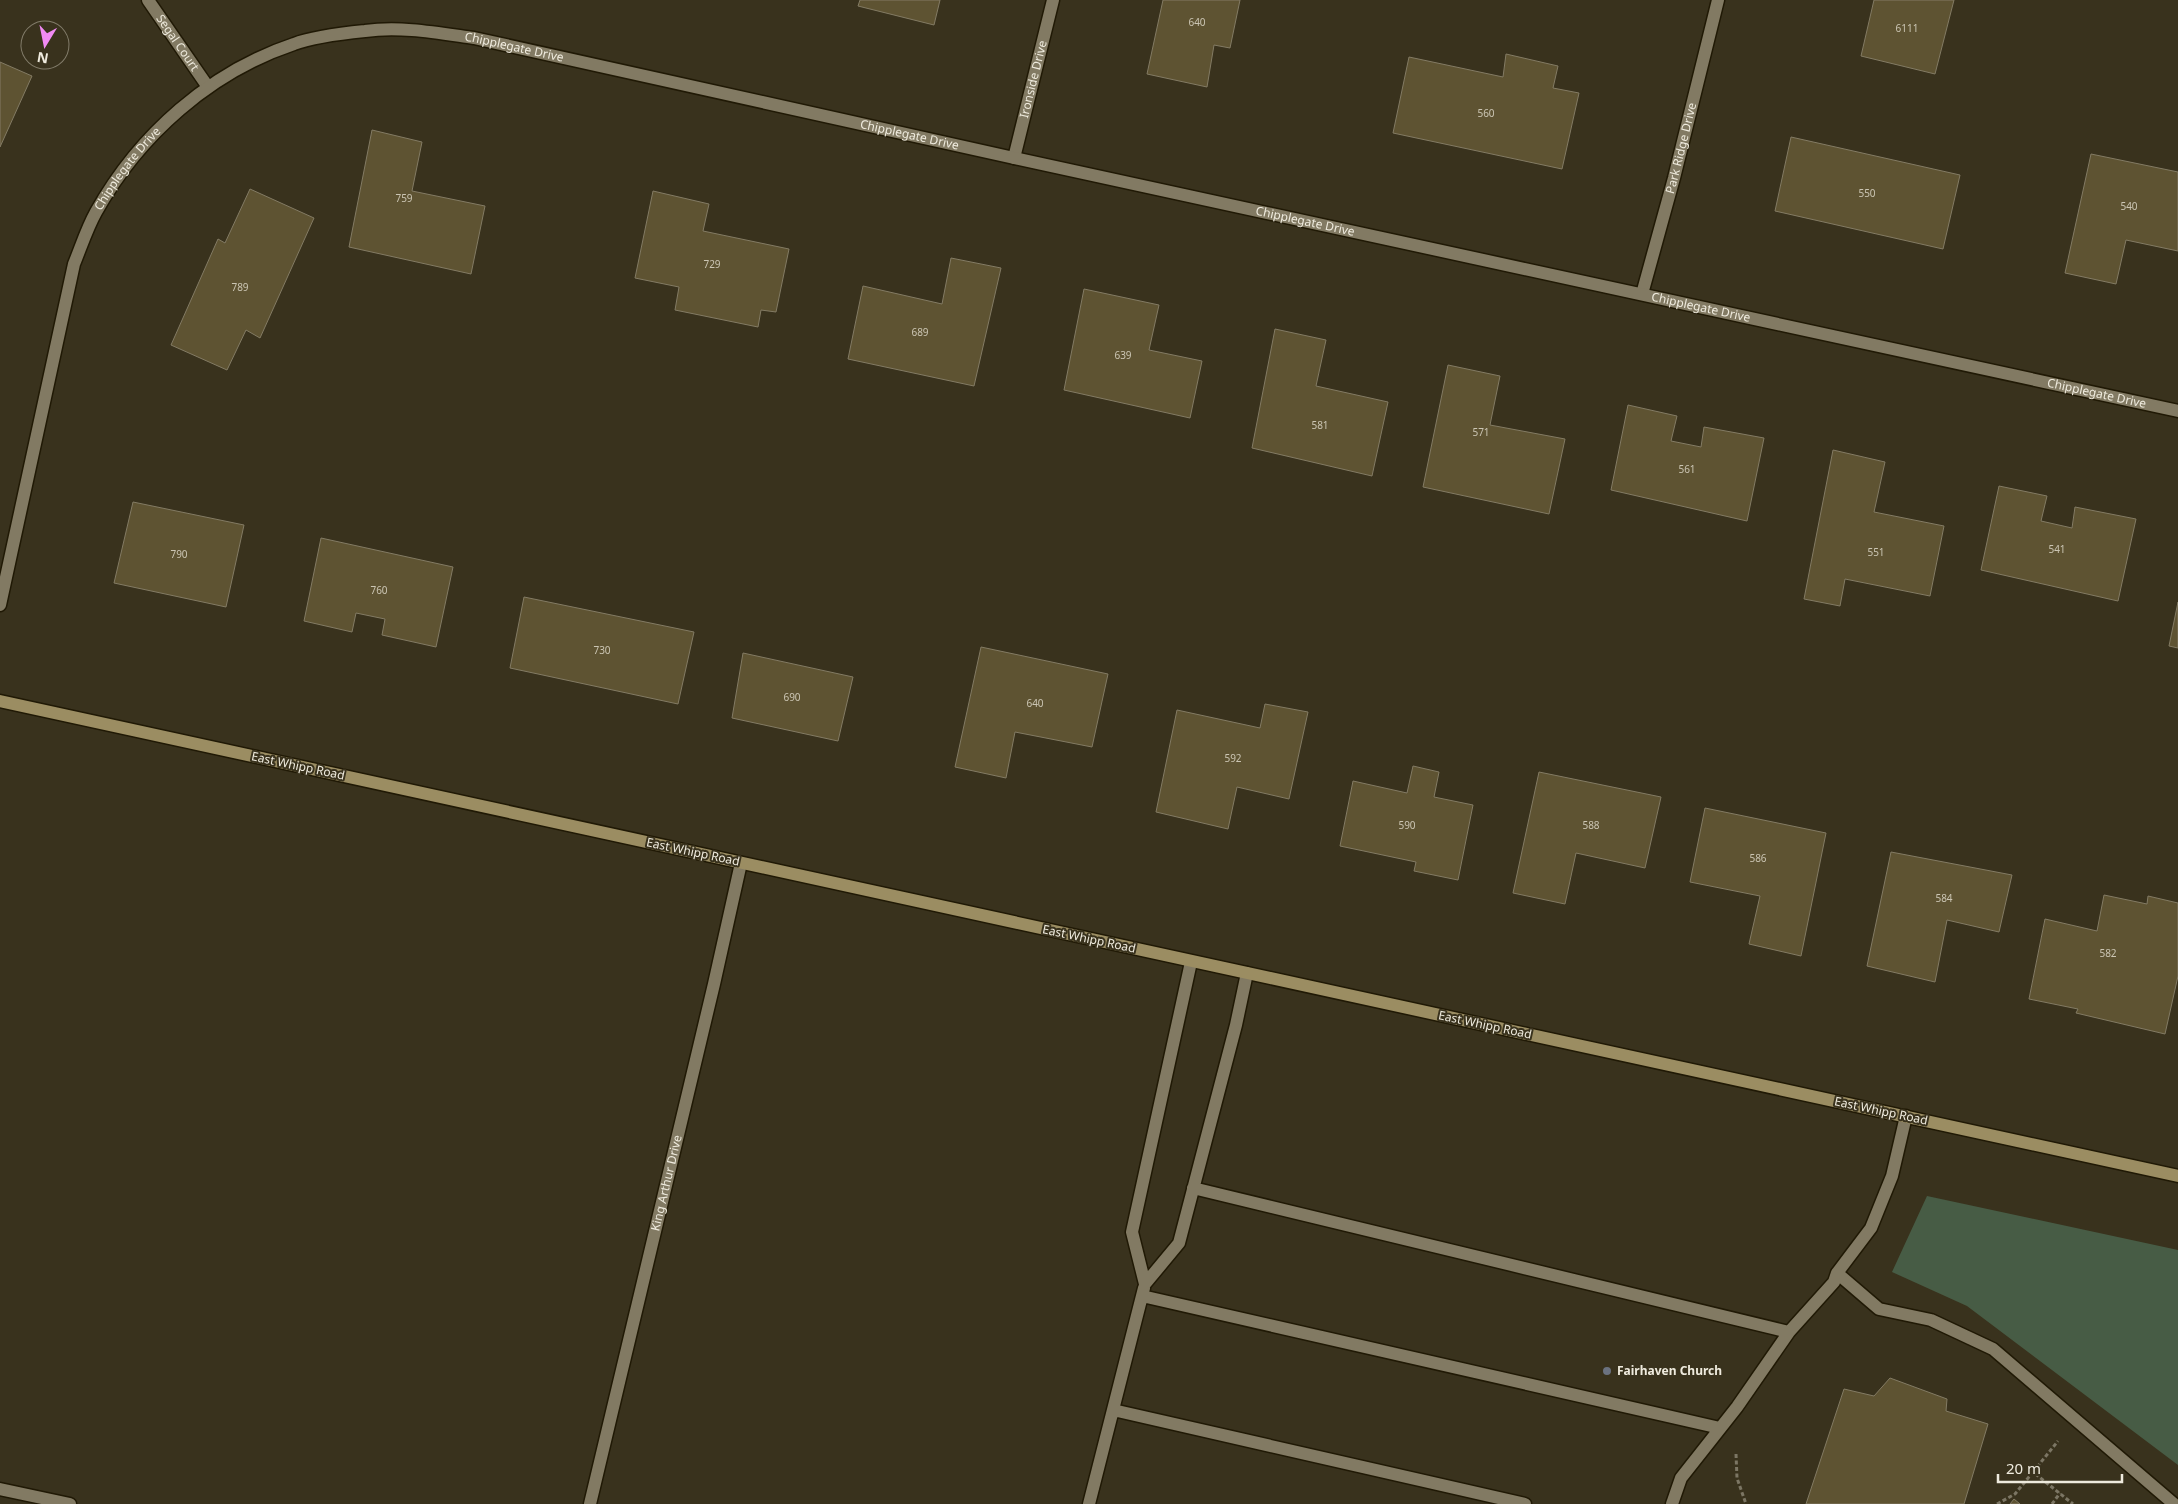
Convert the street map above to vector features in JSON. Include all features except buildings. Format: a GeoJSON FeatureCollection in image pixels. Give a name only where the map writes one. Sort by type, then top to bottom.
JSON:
{"type":"FeatureCollection","features":[{"type":"Feature","properties":{"kind":"main road","name":"East Whipp Road"},"geometry":{"type":"LineString","coordinates":[[0,701],[2178,1176]]}},
{"type":"Feature","properties":{"kind":"street","name":"Segal Court"},"geometry":{"type":"LineString","coordinates":[[148,0],[208,87]]}},
{"type":"Feature","properties":{"kind":"street","name":"Ironside Drive"},"geometry":{"type":"LineString","coordinates":[[1014,158],[1053,0]]}},
{"type":"Feature","properties":{"kind":"street","name":"Park Ridge Drive"},"geometry":{"type":"LineString","coordinates":[[1642,294],[1674,178],[1718,0]]}},
{"type":"Feature","properties":{"kind":"street","name":"Chipplegate Drive"},"geometry":{"type":"LineString","coordinates":[[0,605],[74,264],[96,213],[134,155],[172,115],[208,87],[247,64],[295,43],[366,30],[420,30],[474,38],[1014,158],[2178,411]]}},
{"type":"Feature","properties":{"kind":"street","name":"King Arthur Drive"},"geometry":{"type":"LineString","coordinates":[[590,1504],[712,994],[741,863]]}},
{"type":"Feature","properties":{"kind":"street"},"geometry":{"type":"LineString","coordinates":[[1143,1290],[1132,1232],[1191,962]]}},
{"type":"Feature","properties":{"kind":"street"},"geometry":{"type":"LineString","coordinates":[[1089,1504],[1143,1290],[1179,1243],[1236,1025],[1247,973]]}},
{"type":"Feature","properties":{"kind":"street"},"geometry":{"type":"LineString","coordinates":[[1672,1504],[1681,1478],[1720,1428],[1789,1332],[1834,1282],[1837,1273],[1871,1228],[1892,1176],[1906,1116]]}},
{"type":"Feature","properties":{"kind":"street"},"geometry":{"type":"LineString","coordinates":[[1193,1188],[1789,1332]]}},
{"type":"Feature","properties":{"kind":"street"},"geometry":{"type":"LineString","coordinates":[[1837,1273],[1879,1309],[1931,1320],[1993,1349],[2174,1504]]}},
{"type":"Feature","properties":{"kind":"street"},"geometry":{"type":"LineString","coordinates":[[1143,1290],[1720,1428]]}},
{"type":"Feature","properties":{"kind":"street"},"geometry":{"type":"LineString","coordinates":[[1113,1410],[1525,1504]]}},
{"type":"Feature","properties":{"kind":"street"},"geometry":{"type":"LineString","coordinates":[[0,1489],[70,1504]]}},
{"type":"Feature","properties":{"kind":"path"},"geometry":{"type":"LineString","coordinates":[[1997,1504],[2015,1494],[2076,1420]]}},
{"type":"Feature","properties":{"kind":"path"},"geometry":{"type":"LineString","coordinates":[[2033,1472],[2073,1504]]}},
{"type":"Feature","properties":{"kind":"path"},"geometry":{"type":"LineString","coordinates":[[2052,1504],[2060,1493]]}},
{"type":"Feature","properties":{"kind":"green space"},"geometry":{"type":"Polygon","coordinates":[[[1927,1196],[2178,1250],[2178,1465],[1967,1306],[1892,1272],[1927,1196]]]}},
{"type":"Feature","properties":{"kind":"place","name":"Fairhaven Church"},"geometry":{"type":"Point","coordinates":[1607,1371]}}]}
